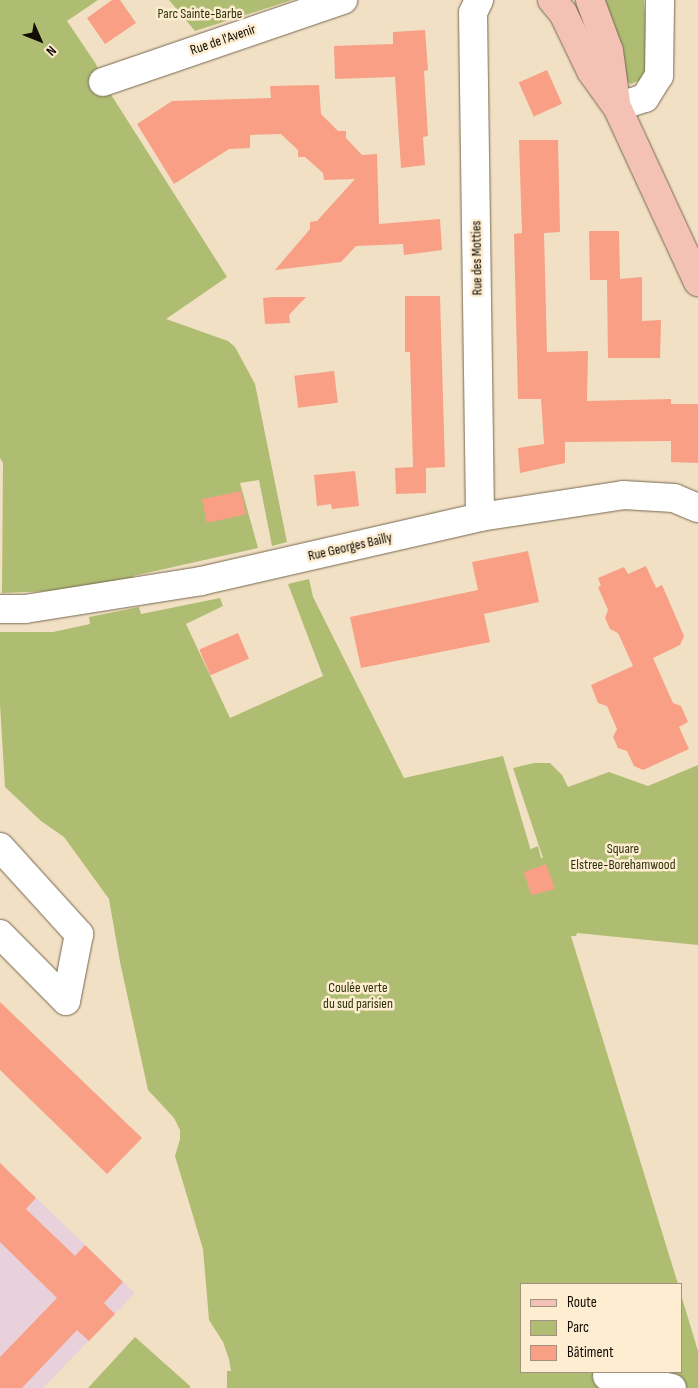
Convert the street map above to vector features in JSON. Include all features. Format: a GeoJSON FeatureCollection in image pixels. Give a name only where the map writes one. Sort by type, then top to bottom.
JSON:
{"type":"FeatureCollection","features":[{"type":"Feature","properties":{"kind":"main road"},"geometry":{"type":"LineString","coordinates":[[552,0],[563,13],[591,71],[617,107],[698,282]]}},
{"type":"Feature","properties":{"kind":"main road"},"geometry":{"type":"LineString","coordinates":[[590,0],[609,51],[617,107]]}},
{"type":"Feature","properties":{"kind":"street","name":"Rue de l'Avenir"},"geometry":{"type":"LineString","coordinates":[[103,82],[343,0]]}},
{"type":"Feature","properties":{"kind":"street","name":"Rue des Motties"},"geometry":{"type":"LineString","coordinates":[[479,0],[473,13],[480,518]]}},
{"type":"Feature","properties":{"kind":"street"},"geometry":{"type":"LineString","coordinates":[[617,107],[645,98],[659,76],[660,0]]}},
{"type":"Feature","properties":{"kind":"street","name":"Rue Georges Bailly"},"geometry":{"type":"LineString","coordinates":[[0,608],[25,609],[201,581],[480,518],[623,495],[674,498],[698,508]]}},
{"type":"Feature","properties":{"kind":"street"},"geometry":{"type":"LineString","coordinates":[[0,847],[79,934],[66,1001],[0,934]]}},
{"type":"Feature","properties":{"kind":"street"},"geometry":{"type":"LineString","coordinates":[[607,1376],[672,1388]]}},
{"type":"Feature","properties":{"kind":"shaded area"},"geometry":{"type":"Polygon","coordinates":[[[0,1163],[135,1293],[43,1388],[0,1388],[0,1163]]]}},
{"type":"Feature","properties":{"kind":"green space"},"geometry":{"type":"Polygon","coordinates":[[[0,0],[98,0],[67,21],[96,64],[103,82],[227,277],[166,319],[228,341],[235,347],[255,384],[287,542],[272,546],[259,480],[240,483],[258,548],[133,576],[135,583],[50,591],[2,593],[3,463],[0,458],[0,0]]]}},
{"type":"Feature","properties":{"kind":"green space","name":"Parc Sainte-Barbe"},"geometry":{"type":"Polygon","coordinates":[[[169,0],[292,0],[195,31],[169,0]]]}},
{"type":"Feature","properties":{"kind":"green space"},"geometry":{"type":"Polygon","coordinates":[[[600,0],[644,0],[648,58],[645,78],[631,84],[625,80],[600,0]]]}},
{"type":"Feature","properties":{"kind":"green space","name":"Coulée verte du sud parisien"},"geometry":{"type":"Polygon","coordinates":[[[309,579],[313,597],[404,778],[503,756],[531,851],[531,849],[538,846],[541,858],[543,858],[513,768],[534,763],[550,763],[562,775],[568,787],[609,772],[648,786],[698,765],[698,945],[577,933],[576,936],[571,936],[678,1283],[520,1283],[520,1373],[683,1373],[683,1301],[698,1351],[698,1388],[227,1388],[227,1371],[231,1371],[229,1359],[223,1342],[209,1320],[203,1249],[175,1156],[180,1139],[180,1130],[174,1118],[148,1090],[120,962],[109,899],[64,837],[41,821],[5,787],[0,704],[0,632],[53,632],[90,624],[89,617],[139,607],[141,614],[220,598],[223,606],[186,624],[230,718],[323,676],[288,584],[309,579]]]}},
{"type":"Feature","properties":{"kind":"green space"},"geometry":{"type":"Polygon","coordinates":[[[135,1337],[190,1386],[190,1388],[88,1388],[135,1337]]]}},
{"type":"Feature","properties":{"kind":"building"},"geometry":{"type":"Polygon","coordinates":[[[112,0],[120,0],[136,23],[105,44],[87,18],[112,0]]]}},
{"type":"Feature","properties":{"kind":"building"},"geometry":{"type":"Polygon","coordinates":[[[425,30],[428,70],[424,71],[428,136],[423,137],[425,165],[401,168],[395,77],[335,79],[334,46],[393,44],[393,32],[425,30]]]}},
{"type":"Feature","properties":{"kind":"building"},"geometry":{"type":"Polygon","coordinates":[[[547,70],[562,104],[534,116],[519,83],[547,70]]]}},
{"type":"Feature","properties":{"kind":"building"},"geometry":{"type":"Polygon","coordinates":[[[319,85],[321,114],[338,131],[346,131],[346,138],[362,155],[377,154],[379,224],[440,219],[442,250],[404,255],[403,244],[356,246],[341,262],[275,270],[310,229],[310,222],[317,221],[355,179],[324,180],[323,173],[305,157],[298,157],[298,150],[281,134],[250,135],[250,148],[229,149],[174,184],[137,124],[172,101],[271,98],[270,86],[319,85]]]}},
{"type":"Feature","properties":{"kind":"building"},"geometry":{"type":"Polygon","coordinates":[[[519,140],[558,140],[560,232],[544,233],[547,352],[588,351],[587,401],[671,399],[671,404],[698,404],[698,463],[671,462],[671,441],[565,442],[565,463],[520,473],[518,448],[544,444],[541,399],[518,399],[514,234],[522,233],[519,140]]]}},
{"type":"Feature","properties":{"kind":"building"},"geometry":{"type":"Polygon","coordinates":[[[589,231],[619,231],[620,279],[642,277],[642,321],[661,320],[660,358],[608,358],[607,280],[590,280],[589,231]]]}},
{"type":"Feature","properties":{"kind":"building"},"geometry":{"type":"Polygon","coordinates":[[[405,296],[440,296],[445,467],[426,468],[426,493],[396,494],[395,468],[413,467],[410,352],[405,352],[405,296]]]}},
{"type":"Feature","properties":{"kind":"building"},"geometry":{"type":"Polygon","coordinates":[[[306,297],[289,315],[290,323],[265,324],[263,298],[306,297]]]}},
{"type":"Feature","properties":{"kind":"building"},"geometry":{"type":"Polygon","coordinates":[[[334,371],[338,403],[298,408],[294,376],[334,371]]]}},
{"type":"Feature","properties":{"kind":"building"},"geometry":{"type":"Polygon","coordinates":[[[355,471],[359,506],[332,509],[331,504],[317,506],[314,475],[355,471]]]}},
{"type":"Feature","properties":{"kind":"building"},"geometry":{"type":"Polygon","coordinates":[[[241,491],[246,514],[207,523],[202,499],[241,491]]]}},
{"type":"Feature","properties":{"kind":"building"},"geometry":{"type":"Polygon","coordinates":[[[528,551],[539,602],[484,614],[490,642],[361,668],[350,617],[478,590],[472,562],[528,551]]]}},
{"type":"Feature","properties":{"kind":"building"},"geometry":{"type":"Polygon","coordinates":[[[646,566],[656,588],[662,585],[684,636],[680,645],[653,658],[673,703],[681,706],[688,722],[679,727],[689,749],[643,770],[634,766],[627,751],[618,748],[613,737],[617,729],[607,706],[598,703],[591,685],[633,666],[618,633],[610,629],[605,618],[608,610],[598,587],[601,586],[598,578],[624,567],[628,574],[646,566]]]}},
{"type":"Feature","properties":{"kind":"building"},"geometry":{"type":"Polygon","coordinates":[[[238,633],[249,659],[210,675],[199,649],[238,633]]]}},
{"type":"Feature","properties":{"kind":"building"},"geometry":{"type":"Polygon","coordinates":[[[546,864],[555,889],[531,895],[524,872],[546,864]]]}},
{"type":"Feature","properties":{"kind":"building"},"geometry":{"type":"Polygon","coordinates":[[[0,1002],[142,1138],[107,1174],[0,1070],[0,1002]]]}},
{"type":"Feature","properties":{"kind":"building"},"geometry":{"type":"Polygon","coordinates":[[[0,1163],[36,1198],[26,1209],[75,1256],[85,1245],[123,1282],[104,1303],[115,1314],[89,1341],[77,1330],[22,1388],[0,1388],[0,1357],[57,1298],[0,1242],[0,1163]]]}},
{"type":"Feature","properties":{"kind":"park label","name":"Square Elstree-Borehamwood"},"geometry":{"type":"Point","coordinates":[623,858]}}]}
